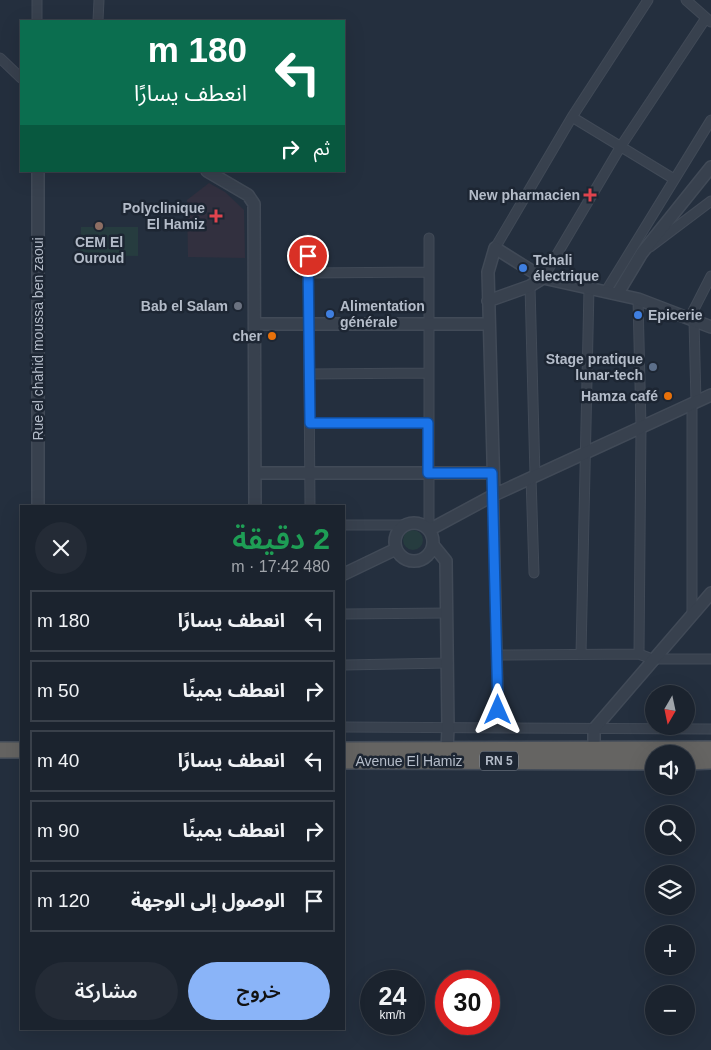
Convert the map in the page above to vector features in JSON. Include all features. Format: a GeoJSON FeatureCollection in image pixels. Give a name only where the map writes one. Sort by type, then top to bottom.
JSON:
{"type":"FeatureCollection","features":[{"type":"Feature","properties":{"kind":"highway","name":"RN 5"},"geometry":{"type":"LineString","coordinates":[[345,750],[711,749]]}},
{"type":"Feature","properties":{"kind":"highway"},"geometry":{"type":"LineString","coordinates":[[0,750],[20,750]]}},
{"type":"Feature","properties":{"kind":"highway"},"geometry":{"type":"LineString","coordinates":[[0,760],[20,760]]}},
{"type":"Feature","properties":{"kind":"highway","name":"Avenue El Hamiz"},"geometry":{"type":"LineString","coordinates":[[345,761],[645,762]]}},
{"type":"Feature","properties":{"kind":"highway"},"geometry":{"type":"LineString","coordinates":[[695,762],[711,762]]}},
{"type":"Feature","properties":{"kind":"street"},"geometry":{"type":"LineString","coordinates":[[36,0],[37,20]]}},
{"type":"Feature","properties":{"kind":"street"},"geometry":{"type":"LineString","coordinates":[[98,20],[99,0]]}},
{"type":"Feature","properties":{"kind":"street"},"geometry":{"type":"LineString","coordinates":[[498,728],[498,655],[488,272],[495,248],[572,118],[648,0]]}},
{"type":"Feature","properties":{"kind":"street"},"geometry":{"type":"LineString","coordinates":[[488,301],[530,286],[543,278],[621,146],[708,20],[686,0]]}},
{"type":"Feature","properties":{"kind":"street"},"geometry":{"type":"LineString","coordinates":[[0,58],[20,77]]}},
{"type":"Feature","properties":{"kind":"street"},"geometry":{"type":"LineString","coordinates":[[572,118],[674,179]]}},
{"type":"Feature","properties":{"kind":"street"},"geometry":{"type":"LineString","coordinates":[[612,292],[674,179],[711,120]]}},
{"type":"Feature","properties":{"kind":"street"},"geometry":{"type":"LineString","coordinates":[[612,292],[711,167]]}},
{"type":"Feature","properties":{"kind":"street","name":"Rue el chahid moussa ben zaoui"},"geometry":{"type":"LineString","coordinates":[[38,172],[38,505]]}},
{"type":"Feature","properties":{"kind":"street"},"geometry":{"type":"LineString","coordinates":[[208,172],[248,195],[254,204],[255,505]]}},
{"type":"Feature","properties":{"kind":"street"},"geometry":{"type":"LineString","coordinates":[[642,253],[711,201]]}},
{"type":"Feature","properties":{"kind":"street"},"geometry":{"type":"LineString","coordinates":[[429,238],[429,530],[433,545],[446,561],[448,664],[446,750]]}},
{"type":"Feature","properties":{"kind":"street"},"geometry":{"type":"LineString","coordinates":[[308,239],[310,505]]}},
{"type":"Feature","properties":{"kind":"street"},"geometry":{"type":"LineString","coordinates":[[495,248],[543,278],[638,299],[711,327]]}},
{"type":"Feature","properties":{"kind":"street"},"geometry":{"type":"LineString","coordinates":[[308,273],[429,272]]}},
{"type":"Feature","properties":{"kind":"street"},"geometry":{"type":"LineString","coordinates":[[692,614],[694,403],[691,320],[711,276]]}},
{"type":"Feature","properties":{"kind":"street"},"geometry":{"type":"LineString","coordinates":[[530,286],[534,573]]}},
{"type":"Feature","properties":{"kind":"street"},"geometry":{"type":"LineString","coordinates":[[581,654],[589,288]]}},
{"type":"Feature","properties":{"kind":"street"},"geometry":{"type":"LineString","coordinates":[[638,299],[641,426],[639,654]]}},
{"type":"Feature","properties":{"kind":"street"},"geometry":{"type":"LineString","coordinates":[[255,324],[488,324]]}},
{"type":"Feature","properties":{"kind":"street"},"geometry":{"type":"LineString","coordinates":[[309,374],[428,374]]}},
{"type":"Feature","properties":{"kind":"street"},"geometry":{"type":"LineString","coordinates":[[429,530],[494,494],[711,395]]}},
{"type":"Feature","properties":{"kind":"street"},"geometry":{"type":"LineString","coordinates":[[310,423],[428,423]]}},
{"type":"Feature","properties":{"kind":"street"},"geometry":{"type":"LineString","coordinates":[[255,473],[492,473]]}},
{"type":"Feature","properties":{"kind":"street"},"geometry":{"type":"LineString","coordinates":[[345,525],[403,526],[417,522],[429,530]]}},
{"type":"Feature","properties":{"kind":"street"},"geometry":{"type":"LineString","coordinates":[[403,526],[396,533],[396,549],[400,555],[412,561],[426,557],[433,545]]}},
{"type":"Feature","properties":{"kind":"street"},"geometry":{"type":"LineString","coordinates":[[345,574],[396,549]]}},
{"type":"Feature","properties":{"kind":"street"},"geometry":{"type":"LineString","coordinates":[[706,604],[711,588]]}},
{"type":"Feature","properties":{"kind":"street"},"geometry":{"type":"LineString","coordinates":[[594,750],[594,729],[692,614],[706,604],[711,593]]}},
{"type":"Feature","properties":{"kind":"street"},"geometry":{"type":"LineString","coordinates":[[345,614],[447,613]]}},
{"type":"Feature","properties":{"kind":"street"},"geometry":{"type":"LineString","coordinates":[[498,655],[639,654],[652,659],[711,659]]}},
{"type":"Feature","properties":{"kind":"street"},"geometry":{"type":"LineString","coordinates":[[345,665],[448,664]]}},
{"type":"Feature","properties":{"kind":"street"},"geometry":{"type":"LineString","coordinates":[[345,727],[711,729]]}},
{"type":"Feature","properties":{"kind":"shaded area","name":"Polyclinique El Hamiz"},"geometry":{"type":"Polygon","coordinates":[[[209,183],[225,192],[244,210],[245,258],[188,257],[187,200],[209,183]]]}},
{"type":"Feature","properties":{"kind":"green space"},"geometry":{"type":"Polygon","coordinates":[[[81,227],[138,227],[138,256],[80,255],[81,227]]]}},
{"type":"Feature","properties":{"kind":"green space"},"geometry":{"type":"Polygon","coordinates":[[[409,530],[417,530],[423,536],[423,544],[417,550],[409,550],[403,544],[403,536],[409,530]]]}},
{"type":"Feature","properties":{"kind":"place","name":"New pharmacien"},"geometry":{"type":"Point","coordinates":[590,195]}},
{"type":"Feature","properties":{"kind":"place","name":"Polyclinique El Hamiz"},"geometry":{"type":"Point","coordinates":[216,216]}},
{"type":"Feature","properties":{"kind":"place","name":"CEM El Ouroud"},"geometry":{"type":"Point","coordinates":[99,226]}},
{"type":"Feature","properties":{"kind":"place","name":"Tchali électrique"},"geometry":{"type":"Point","coordinates":[523,268]}},
{"type":"Feature","properties":{"kind":"place","name":"Bab el Salam"},"geometry":{"type":"Point","coordinates":[238,306]}},
{"type":"Feature","properties":{"kind":"place","name":"Alimentation générale"},"geometry":{"type":"Point","coordinates":[330,314]}},
{"type":"Feature","properties":{"kind":"place","name":"Epicerie"},"geometry":{"type":"Point","coordinates":[638,315]}},
{"type":"Feature","properties":{"kind":"place","name":"cher"},"geometry":{"type":"Point","coordinates":[272,336]}},
{"type":"Feature","properties":{"kind":"place","name":"Stage pratique lunar-tech"},"geometry":{"type":"Point","coordinates":[653,367]}},
{"type":"Feature","properties":{"kind":"place","name":"Hamza café"},"geometry":{"type":"Point","coordinates":[668,396]}},
{"type":"Feature","properties":{"kind":"route"},"geometry":{"type":"LineString","coordinates":[[308,256],[310,423],[428,423],[428,473],[492,473],[498,710]]}}]}
